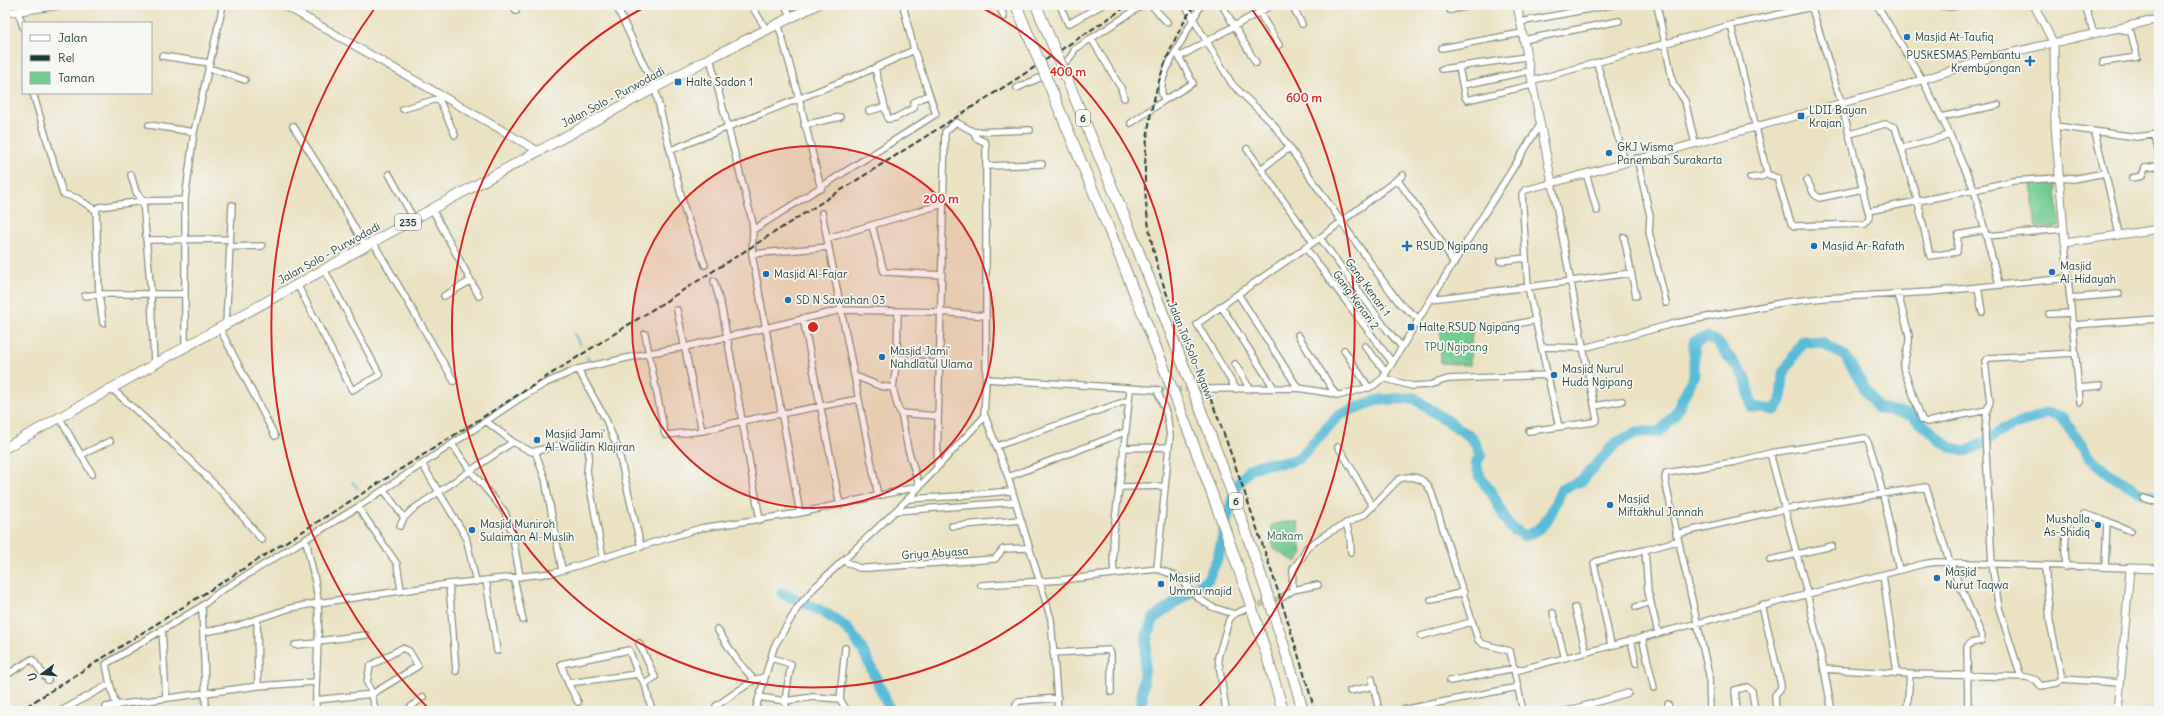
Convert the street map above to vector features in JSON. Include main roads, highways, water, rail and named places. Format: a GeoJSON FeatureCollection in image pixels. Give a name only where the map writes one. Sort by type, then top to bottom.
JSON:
{"type":"FeatureCollection","features":[{"type":"Feature","properties":{"kind":"highway","name":"6"},"geometry":{"type":"LineString","coordinates":[[1016,5],[1109,229],[1198,454],[1245,585],[1283,711]]}},
{"type":"Feature","properties":{"kind":"highway","name":"Jalan Tol Solo–Ngawi"},"geometry":{"type":"LineString","coordinates":[[1036,5],[1130,230],[1210,430],[1261,572],[1303,711]]}},
{"type":"Feature","properties":{"kind":"main road","name":"Jalan Solo - Purwodadi"},"geometry":{"type":"LineString","coordinates":[[5,448],[365,246],[538,151],[710,58],[816,5]]}},
{"type":"Feature","properties":{"kind":"waterway"},"geometry":{"type":"LineString","coordinates":[[574,333],[580,345]]}},
{"type":"Feature","properties":{"kind":"waterway"},"geometry":{"type":"LineString","coordinates":[[1141,711],[1147,635],[1154,618],[1208,579],[1218,557],[1236,487],[1250,469],[1263,464],[1288,462],[1299,458],[1340,414],[1377,400],[1414,398],[1472,438],[1481,455],[1476,463],[1480,477],[1493,495],[1509,526],[1525,536],[1533,533],[1549,517],[1562,489],[1581,481],[1616,443],[1637,432],[1660,432],[1676,413],[1694,375],[1694,342],[1707,337],[1717,342],[1745,377],[1752,407],[1775,410],[1781,401],[1783,374],[1803,341],[1822,343],[1845,356],[1877,408],[1911,415],[1950,447],[1965,451],[1980,445],[2002,430],[2047,413],[2062,417],[2088,455],[2109,474],[2142,493],[2159,497]]}},
{"type":"Feature","properties":{"kind":"waterway"},"geometry":{"type":"LineString","coordinates":[[587,357],[591,362]]}},
{"type":"Feature","properties":{"kind":"waterway"},"geometry":{"type":"LineString","coordinates":[[352,482],[358,488]]}},
{"type":"Feature","properties":{"kind":"waterway"},"geometry":{"type":"LineString","coordinates":[[782,593],[824,613],[847,629],[865,656],[890,711]]}},
{"type":"Feature","properties":{"kind":"tunnel"},"geometry":{"type":"LineString","coordinates":[[1159,390],[1203,389]]}},
{"type":"Feature","properties":{"kind":"tunnel"},"geometry":{"type":"LineString","coordinates":[[1251,608],[1283,597]]}},
{"type":"Feature","properties":{"kind":"railway"},"geometry":{"type":"LineString","coordinates":[[19,711],[1018,78],[1129,5]]}},
{"type":"Feature","properties":{"kind":"railway"},"geometry":{"type":"LineString","coordinates":[[1194,5],[1177,35],[1164,67],[1154,100],[1148,134],[1145,168],[1146,203],[1151,237],[1165,290],[1213,404],[1245,494],[1282,602],[1315,711]]}},
{"type":"Feature","properties":{"kind":"place","name":"Masjid At-Taufiq"},"geometry":{"type":"Point","coordinates":[1907,37]}},
{"type":"Feature","properties":{"kind":"place","name":"PUSKESMAS Pembantu Krembyongan"},"geometry":{"type":"Point","coordinates":[2030,61]}},
{"type":"Feature","properties":{"kind":"place","name":"Halte Sadon 1"},"geometry":{"type":"Point","coordinates":[678,82]}},
{"type":"Feature","properties":{"kind":"place","name":"LDII Bayan Krajan"},"geometry":{"type":"Point","coordinates":[1801,116]}},
{"type":"Feature","properties":{"kind":"place","name":"GKJ Wisma Panembah Surakarta"},"geometry":{"type":"Point","coordinates":[1609,153]}},
{"type":"Feature","properties":{"kind":"place","name":"RSUD Ngipang"},"geometry":{"type":"Point","coordinates":[1407,246]}},
{"type":"Feature","properties":{"kind":"place","name":"Masjid Ar-Rafath"},"geometry":{"type":"Point","coordinates":[1814,246]}},
{"type":"Feature","properties":{"kind":"place","name":"Masjid Al-Hidayah"},"geometry":{"type":"Point","coordinates":[2052,272]}},
{"type":"Feature","properties":{"kind":"place","name":"Masjid Al-Fajar"},"geometry":{"type":"Point","coordinates":[766,274]}},
{"type":"Feature","properties":{"kind":"place","name":"SD N Sawahan 03"},"geometry":{"type":"Point","coordinates":[788,300]}},
{"type":"Feature","properties":{"kind":"place","name":"Halte RSUD Ngipang"},"geometry":{"type":"Point","coordinates":[1411,327]}},
{"type":"Feature","properties":{"kind":"place","name":"Masjid Jami' Nahdlatul Ulama"},"geometry":{"type":"Point","coordinates":[882,357]}},
{"type":"Feature","properties":{"kind":"place","name":"Masjid Nurul Huda Ngipang"},"geometry":{"type":"Point","coordinates":[1554,375]}},
{"type":"Feature","properties":{"kind":"place","name":"Masjid Jami' Al-Walidin Klajiran"},"geometry":{"type":"Point","coordinates":[537,440]}},
{"type":"Feature","properties":{"kind":"place","name":"Masjid Miftakhul Jannah"},"geometry":{"type":"Point","coordinates":[1610,505]}},
{"type":"Feature","properties":{"kind":"place","name":"Musholla As-Shidiq"},"geometry":{"type":"Point","coordinates":[2098,525]}},
{"type":"Feature","properties":{"kind":"place","name":"Masjid Muniroh Sulaiman Al-Muslih"},"geometry":{"type":"Point","coordinates":[472,530]}},
{"type":"Feature","properties":{"kind":"place","name":"Masjid Nurut Taqwa"},"geometry":{"type":"Point","coordinates":[1937,578]}},
{"type":"Feature","properties":{"kind":"place","name":"Masjid Ummu majid"},"geometry":{"type":"Point","coordinates":[1161,584]}},
{"type":"Feature","properties":{"kind":"park label","name":"TPU Ngipang"},"geometry":{"type":"Point","coordinates":[1456,347]}},
{"type":"Feature","properties":{"kind":"park label","name":"Makam"},"geometry":{"type":"Point","coordinates":[1285,536]}}]}
